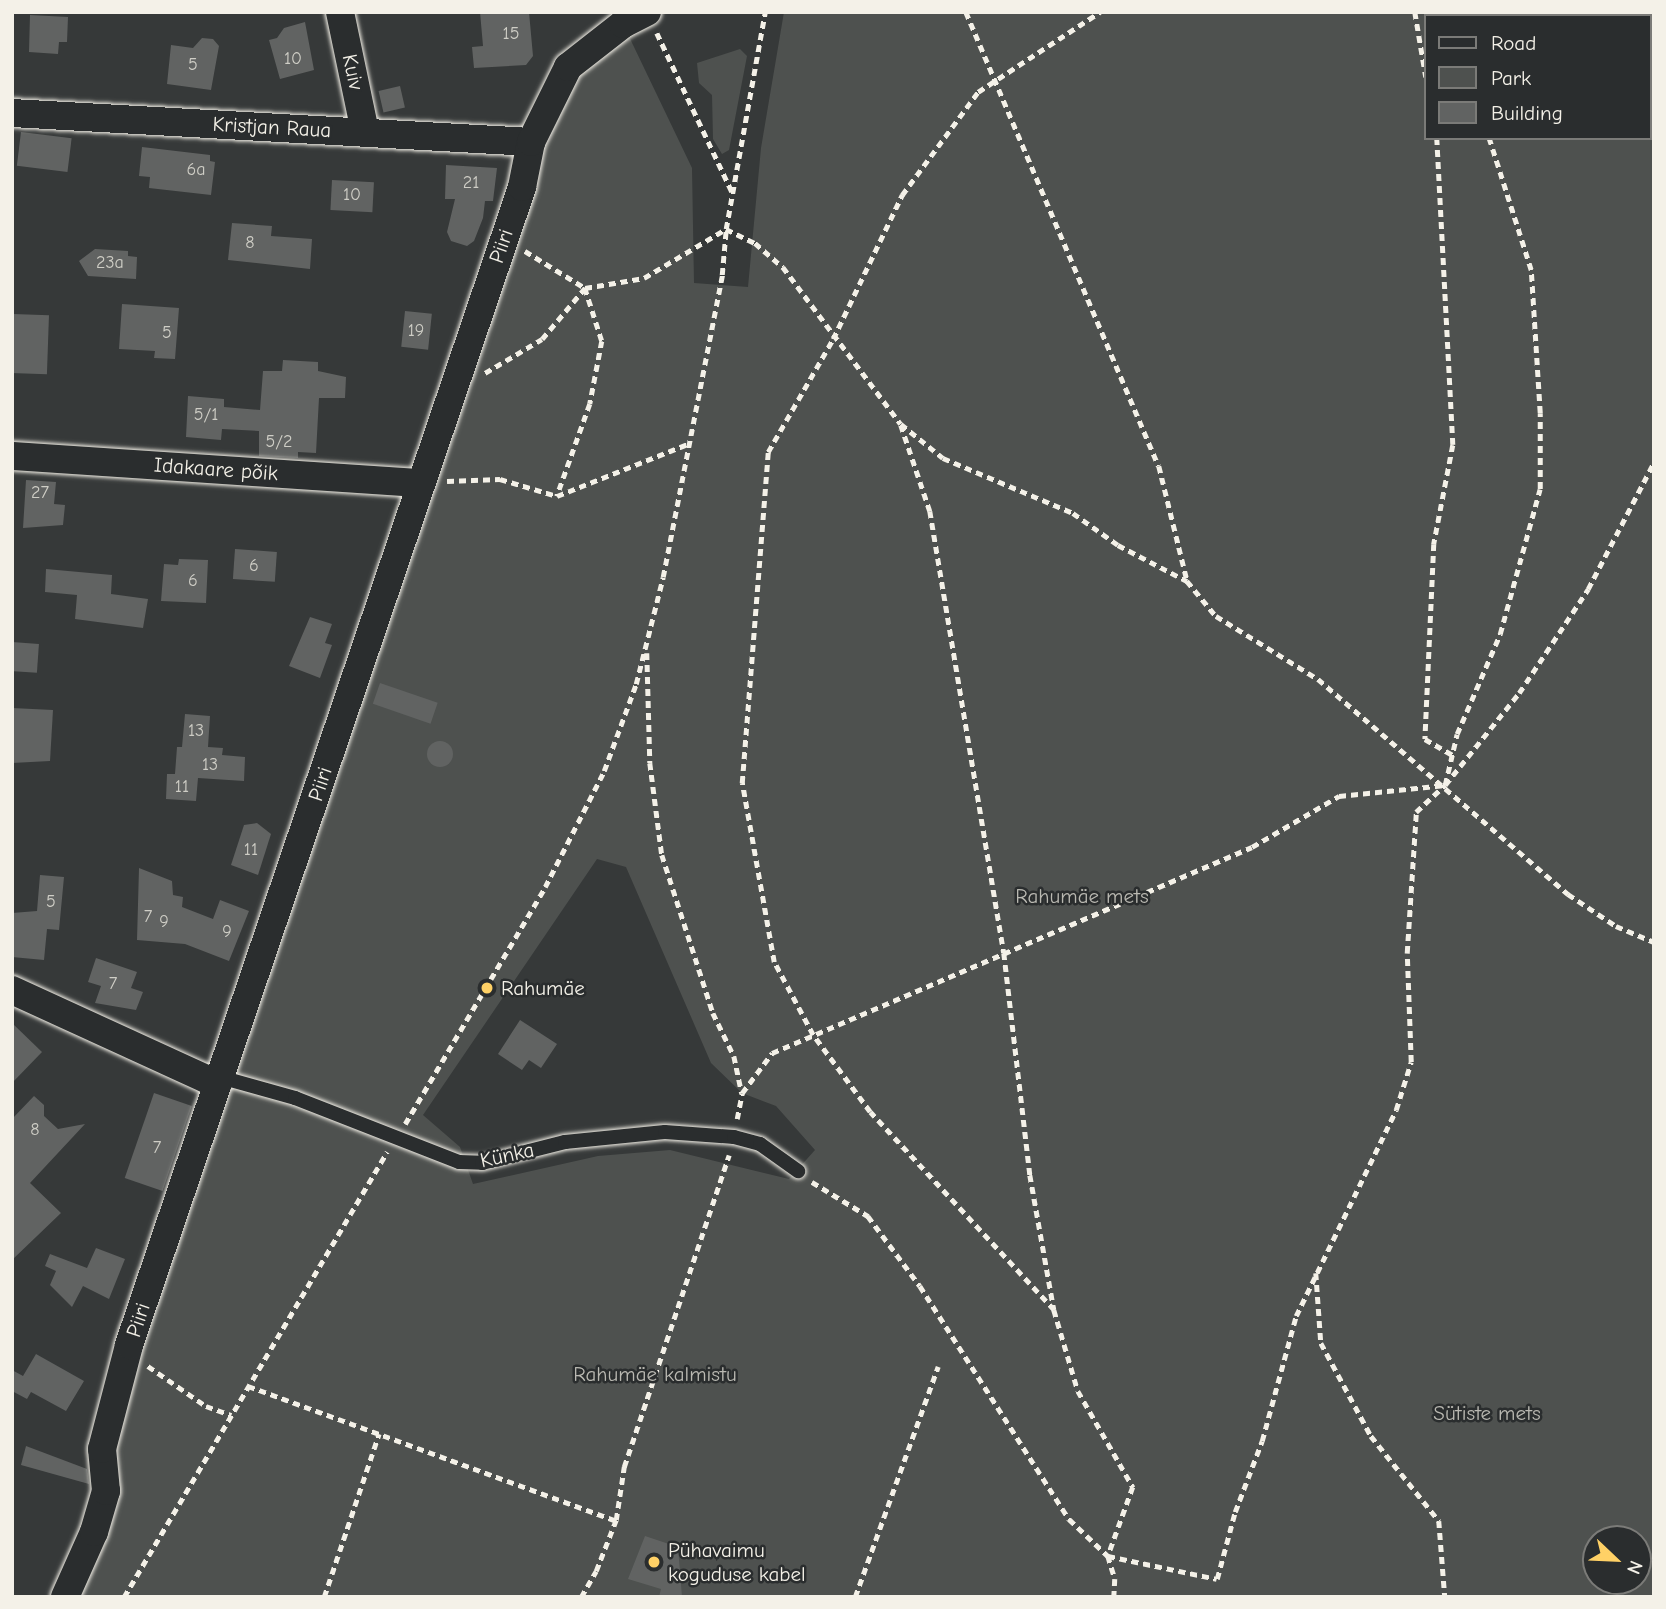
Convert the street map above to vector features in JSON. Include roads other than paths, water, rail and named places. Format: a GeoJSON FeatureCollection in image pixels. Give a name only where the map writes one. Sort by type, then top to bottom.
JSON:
{"type":"FeatureCollection","features":[{"type":"Feature","properties":{"kind":"street","name":"Kuiv"},"geometry":{"type":"LineString","coordinates":[[340,12],[365,132]]}},
{"type":"Feature","properties":{"kind":"street","name":"Piiri"},"geometry":{"type":"LineString","coordinates":[[65,1597],[94,1532],[106,1491],[102,1449],[127,1353],[419,482],[504,237],[531,142],[568,67],[622,24],[645,14]]}},
{"type":"Feature","properties":{"kind":"street","name":"Kristjan Raua"},"geometry":{"type":"LineString","coordinates":[[12,113],[531,142]]}},
{"type":"Feature","properties":{"kind":"street","name":"Idakaare põik"},"geometry":{"type":"LineString","coordinates":[[12,456],[419,482]]}},
{"type":"Feature","properties":{"kind":"street","name":"Künka"},"geometry":{"type":"LineString","coordinates":[[12,990],[219,1081]]}},
{"type":"Feature","properties":{"kind":"lane","name":"Künka"},"geometry":{"type":"LineString","coordinates":[[219,1081],[295,1098],[394,1140],[458,1162],[482,1163],[565,1142],[665,1132],[734,1137],[760,1144],[798,1171]]}},
{"type":"Feature","properties":{"kind":"place","name":"Rahumäe"},"geometry":{"type":"Point","coordinates":[487,988]}},
{"type":"Feature","properties":{"kind":"place","name":"Pühavaimu koguduse kabel"},"geometry":{"type":"Point","coordinates":[654,1562]}},
{"type":"Feature","properties":{"kind":"park label","name":"Rahumäe mets"},"geometry":{"type":"Point","coordinates":[1082,896]}},
{"type":"Feature","properties":{"kind":"park label","name":"Rahumäe kalmistu"},"geometry":{"type":"Point","coordinates":[655,1374]}},
{"type":"Feature","properties":{"kind":"park label","name":"Sütiste mets"},"geometry":{"type":"Point","coordinates":[1487,1413]}}]}
